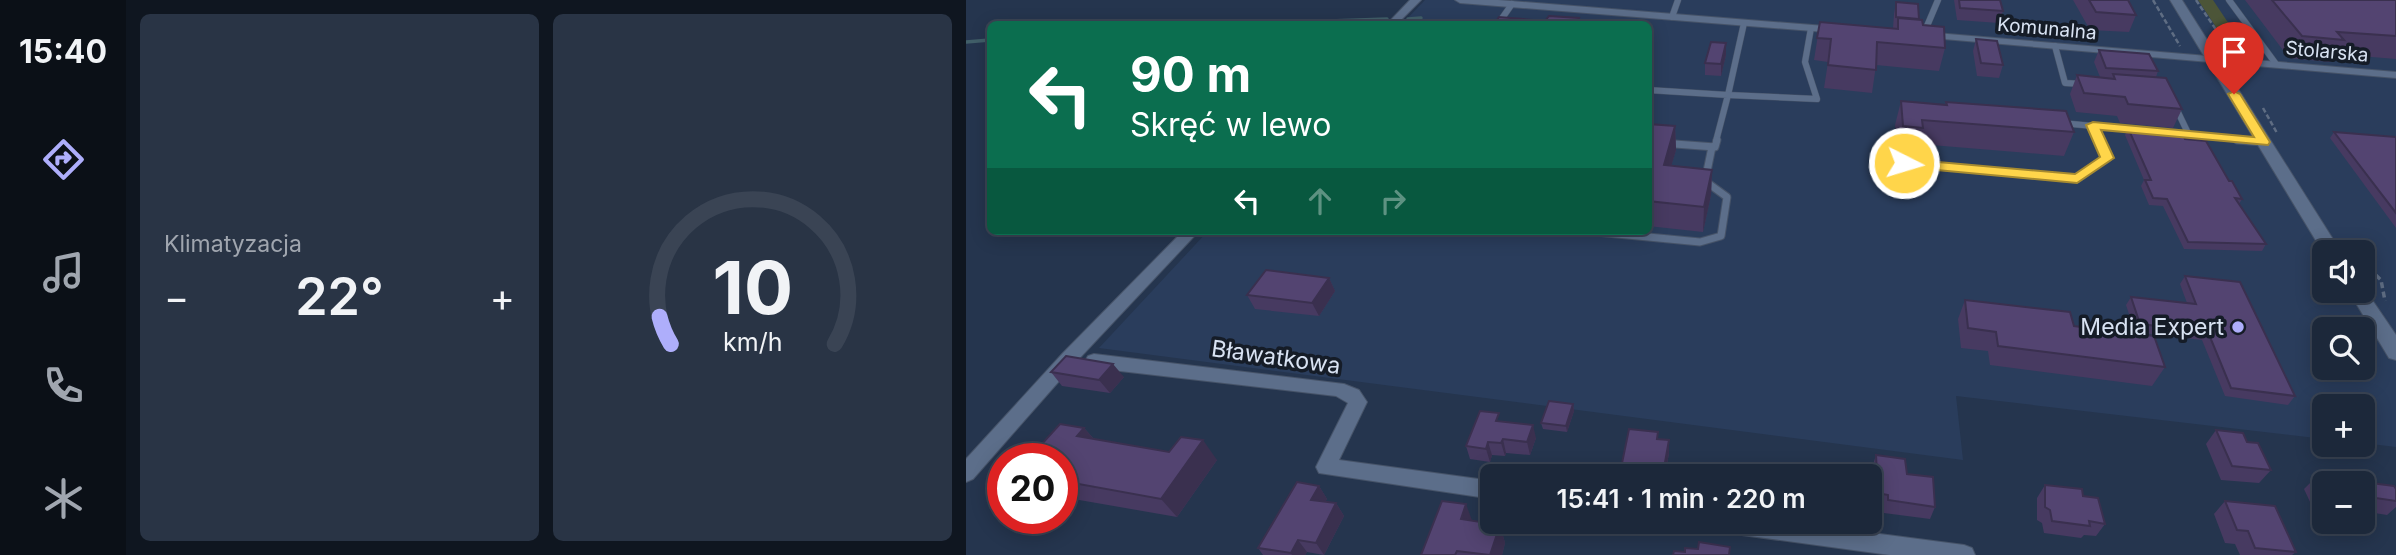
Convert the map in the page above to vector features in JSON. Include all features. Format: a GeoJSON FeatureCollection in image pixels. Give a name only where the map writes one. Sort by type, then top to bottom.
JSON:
{"type":"FeatureCollection","features":[{"type":"Feature","properties":{"kind":"street"},"geometry":{"type":"LineString","coordinates":[[1395,21],[1416,0]]}},
{"type":"Feature","properties":{"kind":"street"},"geometry":{"type":"LineString","coordinates":[[1461,0],[1849,31]]}},
{"type":"Feature","properties":{"kind":"street"},"geometry":{"type":"LineString","coordinates":[[2176,0],[2324,240]]}},
{"type":"Feature","properties":{"kind":"street","name":"Komunalna"},"geometry":{"type":"LineString","coordinates":[[1914,35],[2213,59]]}},
{"type":"Feature","properties":{"kind":"street","name":"Stolarska"},"geometry":{"type":"LineString","coordinates":[[2213,59],[2396,75]]}},
{"type":"Feature","properties":{"kind":"street"},"geometry":{"type":"LineString","coordinates":[[966,473],[1069,359],[1188,235]]}},
{"type":"Feature","properties":{"kind":"street"},"geometry":{"type":"LineString","coordinates":[[2365,303],[2396,352]]}},
{"type":"Feature","properties":{"kind":"street","name":"Bławatkowa"},"geometry":{"type":"LineString","coordinates":[[1069,359],[1338,389],[1353,395],[1358,402],[1326,467],[1480,488]]}},
{"type":"Feature","properties":{"kind":"street"},"geometry":{"type":"LineString","coordinates":[[1809,534],[1964,555]]}},
{"type":"Feature","properties":{"kind":"lane"},"geometry":{"type":"LineString","coordinates":[[1672,17],[1678,0]]}},
{"type":"Feature","properties":{"kind":"lane"},"geometry":{"type":"LineString","coordinates":[[1927,36],[1927,26],[1938,0]]}},
{"type":"Feature","properties":{"kind":"lane"},"geometry":{"type":"LineString","coordinates":[[2229,0],[2276,64]]}},
{"type":"Feature","properties":{"kind":"lane"},"geometry":{"type":"LineString","coordinates":[[1500,21],[1512,4]]}},
{"type":"Feature","properties":{"kind":"lane"},"geometry":{"type":"LineString","coordinates":[[1652,142],[1716,147],[1744,23]]}},
{"type":"Feature","properties":{"kind":"lane"},"geometry":{"type":"LineString","coordinates":[[1652,90],[1817,99],[1805,62],[1811,28]]}},
{"type":"Feature","properties":{"kind":"lane"},"geometry":{"type":"LineString","coordinates":[[2055,46],[2065,83],[2091,85]]}},
{"type":"Feature","properties":{"kind":"lane"},"geometry":{"type":"LineString","coordinates":[[2173,102],[2188,133]]}},
{"type":"Feature","properties":{"kind":"lane"},"geometry":{"type":"LineString","coordinates":[[2053,122],[2263,142]]}},
{"type":"Feature","properties":{"kind":"lane"},"geometry":{"type":"LineString","coordinates":[[1904,163],[2077,178],[2108,158],[2093,125]]}},
{"type":"Feature","properties":{"kind":"lane"},"geometry":{"type":"LineString","coordinates":[[1627,235],[1700,242],[1721,236],[1727,197],[1705,181],[1712,147]]}},
{"type":"Feature","properties":{"kind":"path"},"geometry":{"type":"LineString","coordinates":[[2153,0],[2180,47]]}},
{"type":"Feature","properties":{"kind":"path"},"geometry":{"type":"LineString","coordinates":[[2196,0],[2230,51]]}},
{"type":"Feature","properties":{"kind":"path"},"geometry":{"type":"LineString","coordinates":[[2375,274],[2381,280],[2384,299],[2390,308]]}},
{"type":"Feature","properties":{"kind":"shaded area"},"geometry":{"type":"Polygon","coordinates":[[[1425,0],[2396,0],[2396,447],[2375,444],[2375,394],[2312,394],[2312,438],[1956,396],[1963,460],[1099,348],[1204,235],[1652,235],[1652,21],[1405,21],[1425,0]]]}},
{"type":"Feature","properties":{"kind":"green space"},"geometry":{"type":"Polygon","coordinates":[[[2198,0],[2213,0],[2239,39],[2243,40],[2244,42],[2241,42],[2246,49],[2256,50],[2257,52],[2249,52],[2262,58],[2241,58],[2234,54],[2198,0]]]}},
{"type":"Feature","properties":{"kind":"building"},"geometry":{"type":"Polygon","coordinates":[[[1959,0],[2000,0],[2003,11],[1960,8],[1959,0]]]}},
{"type":"Feature","properties":{"kind":"building"},"geometry":{"type":"Polygon","coordinates":[[[2089,0],[2128,0],[2136,15],[2096,12],[2089,0]]]}},
{"type":"Feature","properties":{"kind":"building"},"geometry":{"type":"Polygon","coordinates":[[[2272,0],[2396,0],[2396,36],[2337,32],[2344,40],[2302,36],[2272,0]]]}},
{"type":"Feature","properties":{"kind":"building"},"geometry":{"type":"Polygon","coordinates":[[[1896,2],[1918,4],[1919,19],[1896,17],[1896,2]]]}},
{"type":"Feature","properties":{"kind":"building"},"geometry":{"type":"Polygon","coordinates":[[[1549,16],[1579,18],[1577,21],[1545,21],[1549,16]]]}},
{"type":"Feature","properties":{"kind":"building"},"geometry":{"type":"Polygon","coordinates":[[[1499,17],[1545,21],[1496,21],[1499,17]]]}},
{"type":"Feature","properties":{"kind":"building"},"geometry":{"type":"Polygon","coordinates":[[[1898,18],[1922,20],[1923,25],[1944,27],[1945,48],[1877,42],[1876,70],[1828,65],[1831,39],[1817,38],[1820,22],[1898,29],[1898,18]]]}},
{"type":"Feature","properties":{"kind":"building"},"geometry":{"type":"Polygon","coordinates":[[[1976,39],[1997,41],[2003,65],[1981,63],[1976,39]]]}},
{"type":"Feature","properties":{"kind":"building"},"geometry":{"type":"Polygon","coordinates":[[[1711,42],[1726,43],[1721,64],[1705,63],[1711,42]]]}},
{"type":"Feature","properties":{"kind":"building"},"geometry":{"type":"Polygon","coordinates":[[[2099,50],[2149,54],[2158,71],[2106,68],[2099,50]]]}},
{"type":"Feature","properties":{"kind":"building"},"geometry":{"type":"Polygon","coordinates":[[[2113,74],[2166,78],[2182,109],[2128,104],[2125,97],[2084,93],[2077,75],[2115,79],[2113,74]]]}},
{"type":"Feature","properties":{"kind":"building"},"geometry":{"type":"Polygon","coordinates":[[[1901,101],[2066,111],[2074,132],[1922,120],[1923,128],[1903,126],[1901,101]]]}},
{"type":"Feature","properties":{"kind":"building"},"geometry":{"type":"Polygon","coordinates":[[[1652,124],[1675,126],[1664,165],[1712,170],[1704,207],[1652,201],[1652,124]]]}},
{"type":"Feature","properties":{"kind":"building"},"geometry":{"type":"Polygon","coordinates":[[[2128,128],[2182,133],[2185,139],[2206,141],[2242,199],[2235,198],[2266,244],[2188,242],[2167,199],[2153,198],[2145,180],[2151,180],[2128,128]]]}},
{"type":"Feature","properties":{"kind":"building"},"geometry":{"type":"Polygon","coordinates":[[[2334,132],[2396,137],[2396,213],[2334,132]]]}},
{"type":"Feature","properties":{"kind":"building"},"geometry":{"type":"Polygon","coordinates":[[[1266,270],[1329,278],[1312,303],[1247,295],[1266,270]]]}},
{"type":"Feature","properties":{"kind":"building"},"geometry":{"type":"Polygon","coordinates":[[[2185,276],[2240,282],[2295,396],[2231,388],[2208,332],[2140,324],[2131,297],[2196,304],[2185,276]]]}},
{"type":"Feature","properties":{"kind":"building"},"geometry":{"type":"Polygon","coordinates":[[[1965,300],[2070,312],[2074,326],[2154,336],[2165,367],[1998,346],[1996,332],[1968,328],[1965,300]]]}},
{"type":"Feature","properties":{"kind":"building"},"geometry":{"type":"Polygon","coordinates":[[[1066,356],[1113,364],[1099,380],[1051,372],[1066,356]]]}},
{"type":"Feature","properties":{"kind":"building"},"geometry":{"type":"Polygon","coordinates":[[[1549,401],[1573,404],[1566,426],[1541,423],[1549,401]]]}},
{"type":"Feature","properties":{"kind":"building"},"geometry":{"type":"Polygon","coordinates":[[[1480,411],[1499,413],[1496,421],[1533,425],[1527,442],[1503,439],[1501,443],[1488,442],[1486,449],[1466,446],[1480,411]]]}},
{"type":"Feature","properties":{"kind":"building"},"geometry":{"type":"Polygon","coordinates":[[[1060,424],[1084,428],[1077,436],[1169,452],[1181,437],[1203,440],[1161,499],[1078,484],[1078,443],[1043,443],[1060,424]]]}},
{"type":"Feature","properties":{"kind":"building"},"geometry":{"type":"Polygon","coordinates":[[[1629,429],[1658,432],[1657,439],[1669,440],[1665,464],[1622,464],[1629,429]]]}},
{"type":"Feature","properties":{"kind":"building"},"geometry":{"type":"Polygon","coordinates":[[[2216,430],[2243,433],[2247,442],[2258,443],[2271,470],[2232,466],[2216,430]]]}},
{"type":"Feature","properties":{"kind":"building"},"geometry":{"type":"Polygon","coordinates":[[[1876,455],[1905,459],[1907,474],[1933,477],[1935,507],[1888,500],[1888,495],[1882,494],[1882,464],[1876,464],[1876,455]]]}},
{"type":"Feature","properties":{"kind":"building"},"geometry":{"type":"Polygon","coordinates":[[[1297,482],[1319,486],[1311,500],[1336,503],[1316,543],[1298,540],[1291,553],[1258,548],[1297,482]]]}},
{"type":"Feature","properties":{"kind":"building"},"geometry":{"type":"Polygon","coordinates":[[[2375,484],[2394,486],[2396,501],[2375,498],[2375,484]]]}},
{"type":"Feature","properties":{"kind":"building"},"geometry":{"type":"Polygon","coordinates":[[[2045,485],[2082,489],[2083,496],[2098,498],[2105,524],[2089,521],[2090,526],[2052,521],[2050,510],[2045,507],[2045,485]]]}},
{"type":"Feature","properties":{"kind":"building"},"geometry":{"type":"Polygon","coordinates":[[[1442,501],[1466,504],[1461,519],[1480,522],[1480,534],[1497,534],[1490,555],[1457,551],[1455,555],[1421,555],[1442,501]]]}},
{"type":"Feature","properties":{"kind":"building"},"geometry":{"type":"Polygon","coordinates":[[[2225,501],[2275,506],[2296,552],[2255,548],[2248,531],[2237,530],[2225,501]]]}},
{"type":"Feature","properties":{"kind":"building"},"geometry":{"type":"Polygon","coordinates":[[[1699,542],[1730,547],[1729,555],[1673,555],[1674,551],[1685,552],[1685,548],[1698,549],[1699,542]]]}},
{"type":"Feature","properties":{"kind":"waterway"},"geometry":{"type":"LineString","coordinates":[[1408,19],[1421,18]]}},
{"type":"Feature","properties":{"kind":"waterway"},"geometry":{"type":"LineString","coordinates":[[1329,21],[1387,19]]}},
{"type":"Feature","properties":{"kind":"waterway"},"geometry":{"type":"LineString","coordinates":[[966,42],[987,40]]}},
{"type":"Feature","properties":{"kind":"place","name":"Media Expert"},"geometry":{"type":"Point","coordinates":[2238,327]}},
{"type":"Feature","properties":{"kind":"route"},"geometry":{"type":"LineString","coordinates":[[1904,163],[2077,178],[2108,158],[2093,125],[2263,142],[2234,94]]}}]}
